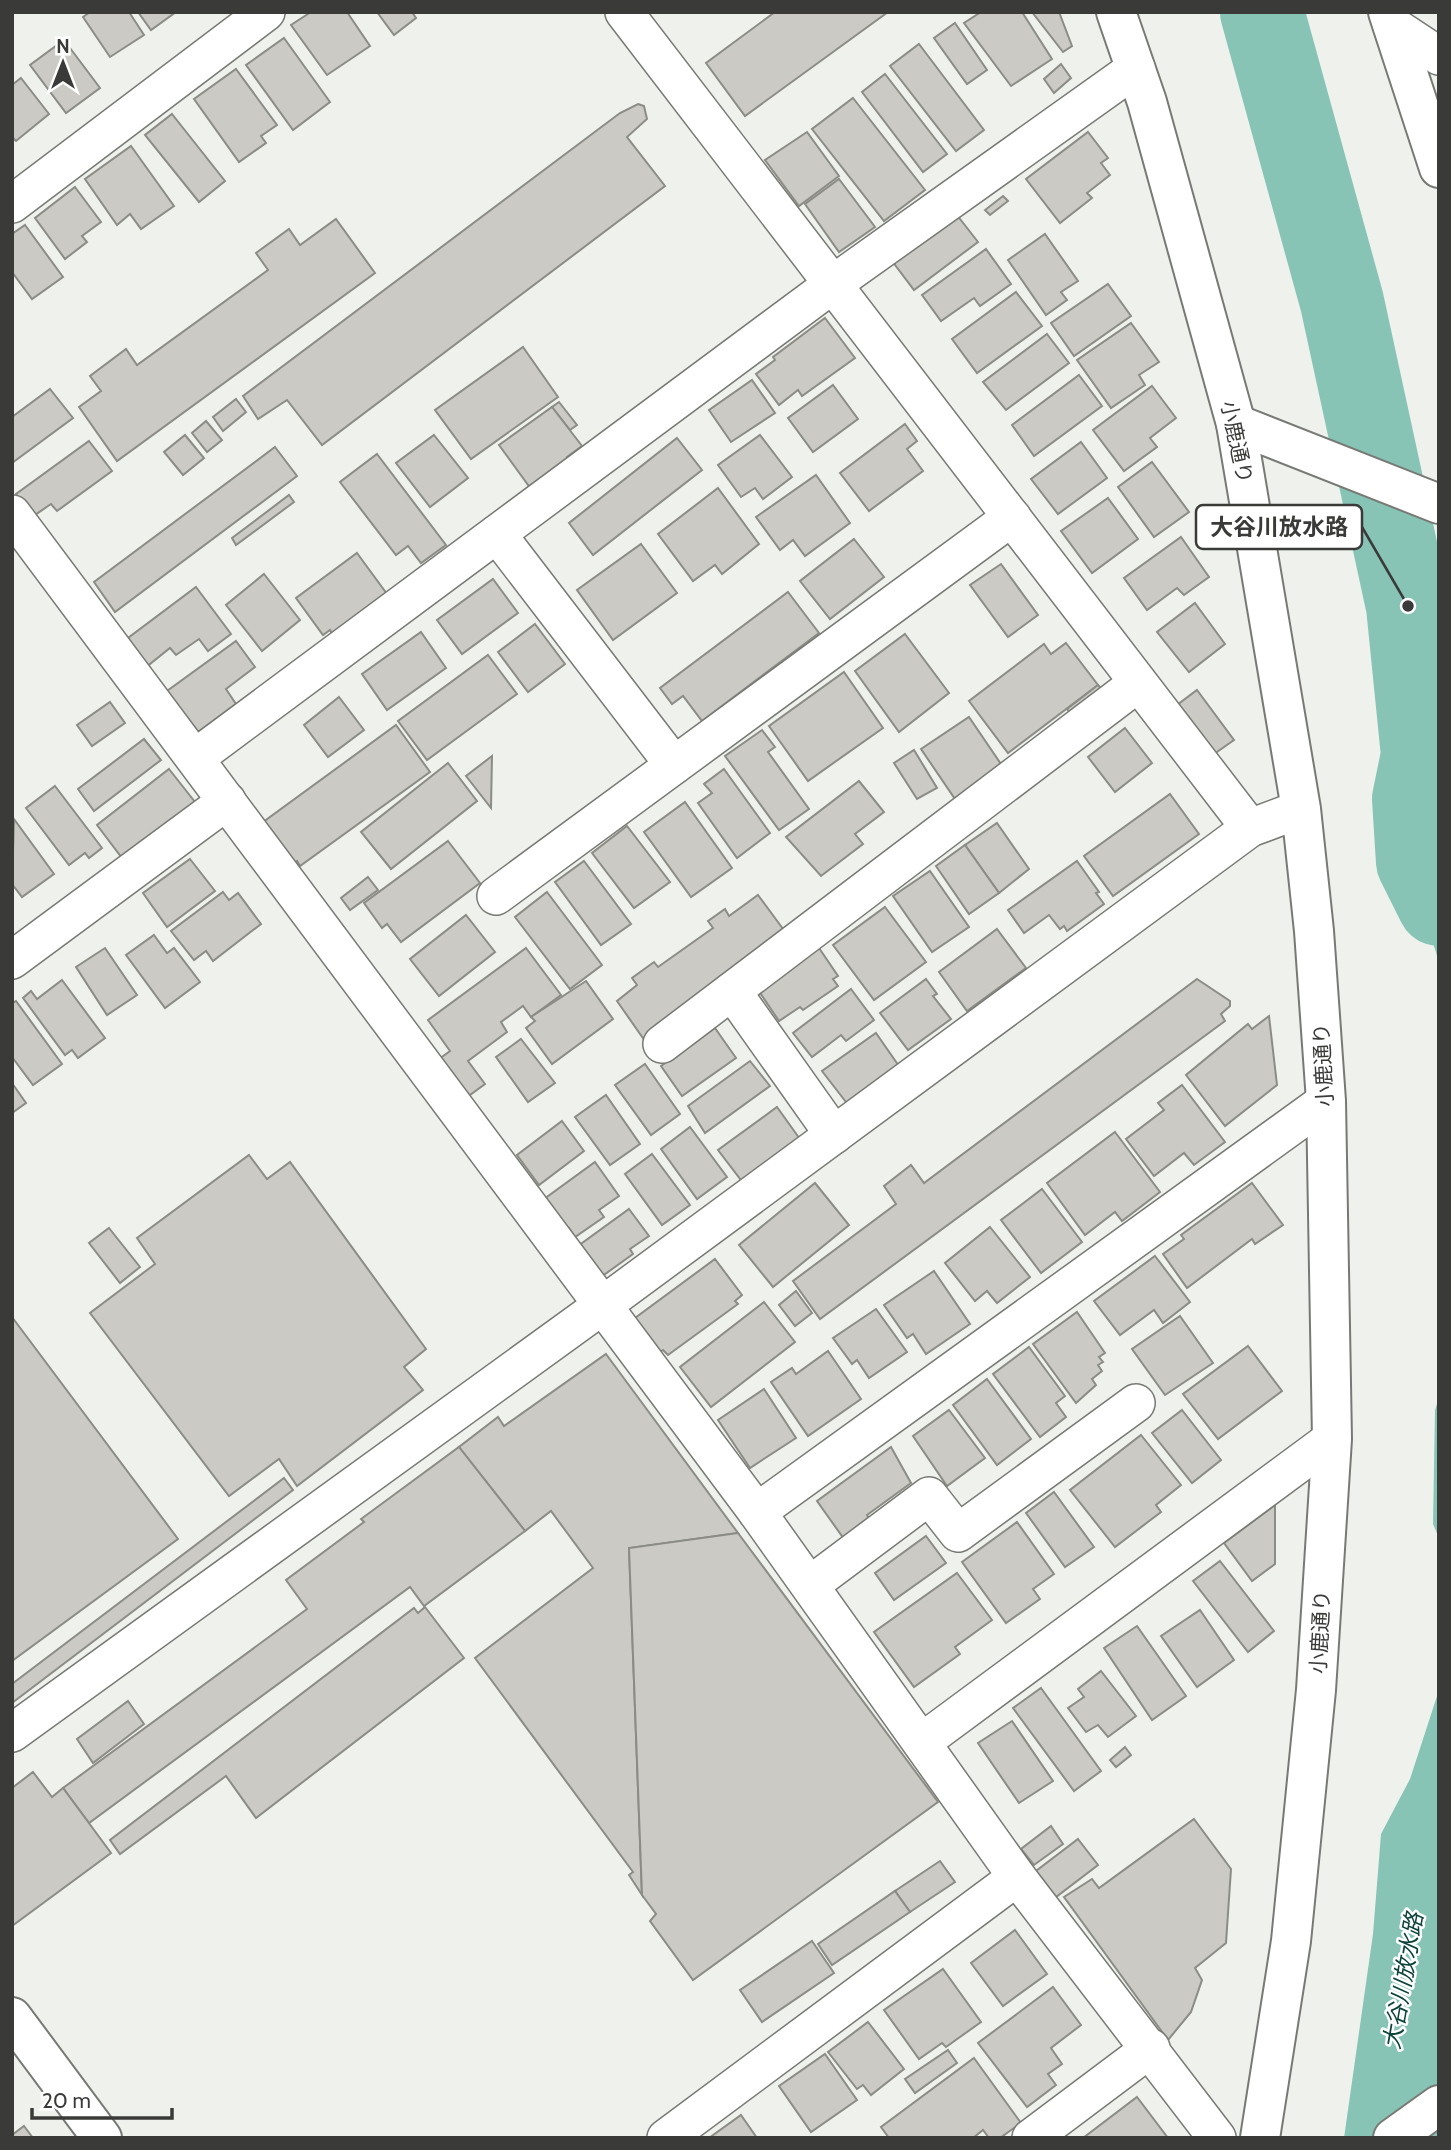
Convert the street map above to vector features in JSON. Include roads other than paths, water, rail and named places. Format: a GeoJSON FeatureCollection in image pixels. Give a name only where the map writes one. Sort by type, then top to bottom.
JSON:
{"type":"FeatureCollection","features":[{"type":"Feature","properties":{"kind":"street"},"geometry":{"type":"LineString","coordinates":[[12,204],[266,12]]}},
{"type":"Feature","properties":{"kind":"street"},"geometry":{"type":"LineString","coordinates":[[624,12],[1250,828]]}},
{"type":"Feature","properties":{"kind":"street","name":"小鹿通り"},"geometry":{"type":"LineString","coordinates":[[1116,12],[1136,68],[1236,424],[1301,808],[1314,931],[1326,1101],[1332,1439],[1316,1690],[1296,1885],[1260,2138]]}},
{"type":"Feature","properties":{"kind":"street"},"geometry":{"type":"LineString","coordinates":[[1390,18],[1439,56]]}},
{"type":"Feature","properties":{"kind":"street"},"geometry":{"type":"LineString","coordinates":[[1390,18],[1421,105],[1439,168]]}},
{"type":"Feature","properties":{"kind":"street"},"geometry":{"type":"LineString","coordinates":[[195,758],[833,284],[1136,68]]}},
{"type":"Feature","properties":{"kind":"street"},"geometry":{"type":"LineString","coordinates":[[1236,424],[1439,504]]}},
{"type":"Feature","properties":{"kind":"street"},"geometry":{"type":"LineString","coordinates":[[12,514],[757,1512],[1017,1877],[1151,2048],[1217,2138]]}},
{"type":"Feature","properties":{"kind":"street"},"geometry":{"type":"LineString","coordinates":[[496,896],[1012,517]]}},
{"type":"Feature","properties":{"kind":"street"},"geometry":{"type":"LineString","coordinates":[[497,534],[674,765]]}},
{"type":"Feature","properties":{"kind":"street"},"geometry":{"type":"LineString","coordinates":[[662,1044],[1138,682]]}},
{"type":"Feature","properties":{"kind":"street"},"geometry":{"type":"LineString","coordinates":[[12,960],[228,801]]}},
{"type":"Feature","properties":{"kind":"street"},"geometry":{"type":"LineString","coordinates":[[12,1733],[603,1306],[1250,828],[1301,808]]}},
{"type":"Feature","properties":{"kind":"street"},"geometry":{"type":"LineString","coordinates":[[732,991],[834,1135]]}},
{"type":"Feature","properties":{"kind":"street"},"geometry":{"type":"LineString","coordinates":[[757,1512],[1326,1101]]}},
{"type":"Feature","properties":{"kind":"street"},"geometry":{"type":"LineString","coordinates":[[810,1586],[929,1496],[958,1533],[1136,1403]]}},
{"type":"Feature","properties":{"kind":"street"},"geometry":{"type":"LineString","coordinates":[[922,1742],[1332,1439]]}},
{"type":"Feature","properties":{"kind":"street"},"geometry":{"type":"LineString","coordinates":[[666,2138],[1017,1877]]}},
{"type":"Feature","properties":{"kind":"street"},"geometry":{"type":"LineString","coordinates":[[12,2017],[103,2138]]}},
{"type":"Feature","properties":{"kind":"street"},"geometry":{"type":"LineString","coordinates":[[1031,2138],[1151,2048]]}},
{"type":"Feature","properties":{"kind":"street"},"geometry":{"type":"LineString","coordinates":[[1393,2138],[1439,2105]]}},
{"type":"Feature","properties":{"kind":"water"},"geometry":{"type":"Polygon","coordinates":[[[1406,623],[1439,706],[1439,797],[1428,805],[1426,848],[1439,883],[1439,965],[1434,945],[1404,883],[1380,787],[1392,767],[1405,728],[1409,687],[1406,623]]]}},
{"type":"Feature","properties":{"kind":"water"},"geometry":{"type":"Polygon","coordinates":[[[1439,1397],[1439,1538],[1433,1524],[1435,1410],[1439,1397]]]}},
{"type":"Feature","properties":{"kind":"water"},"geometry":{"type":"Polygon","coordinates":[[[1439,1690],[1439,2138],[1344,2138],[1373,1934],[1381,1834],[1410,1779],[1439,1690]]]}},
{"type":"Feature","properties":{"kind":"waterway","name":"大谷川放水路"},"geometry":{"type":"LineString","coordinates":[[1262,12],[1342,302],[1408,606],[1423,755],[1414,799],[1418,862],[1439,904]]}},
{"type":"Feature","properties":{"kind":"place","name":"大谷川放水路"},"geometry":{"type":"Point","coordinates":[1408,606]}}]}
